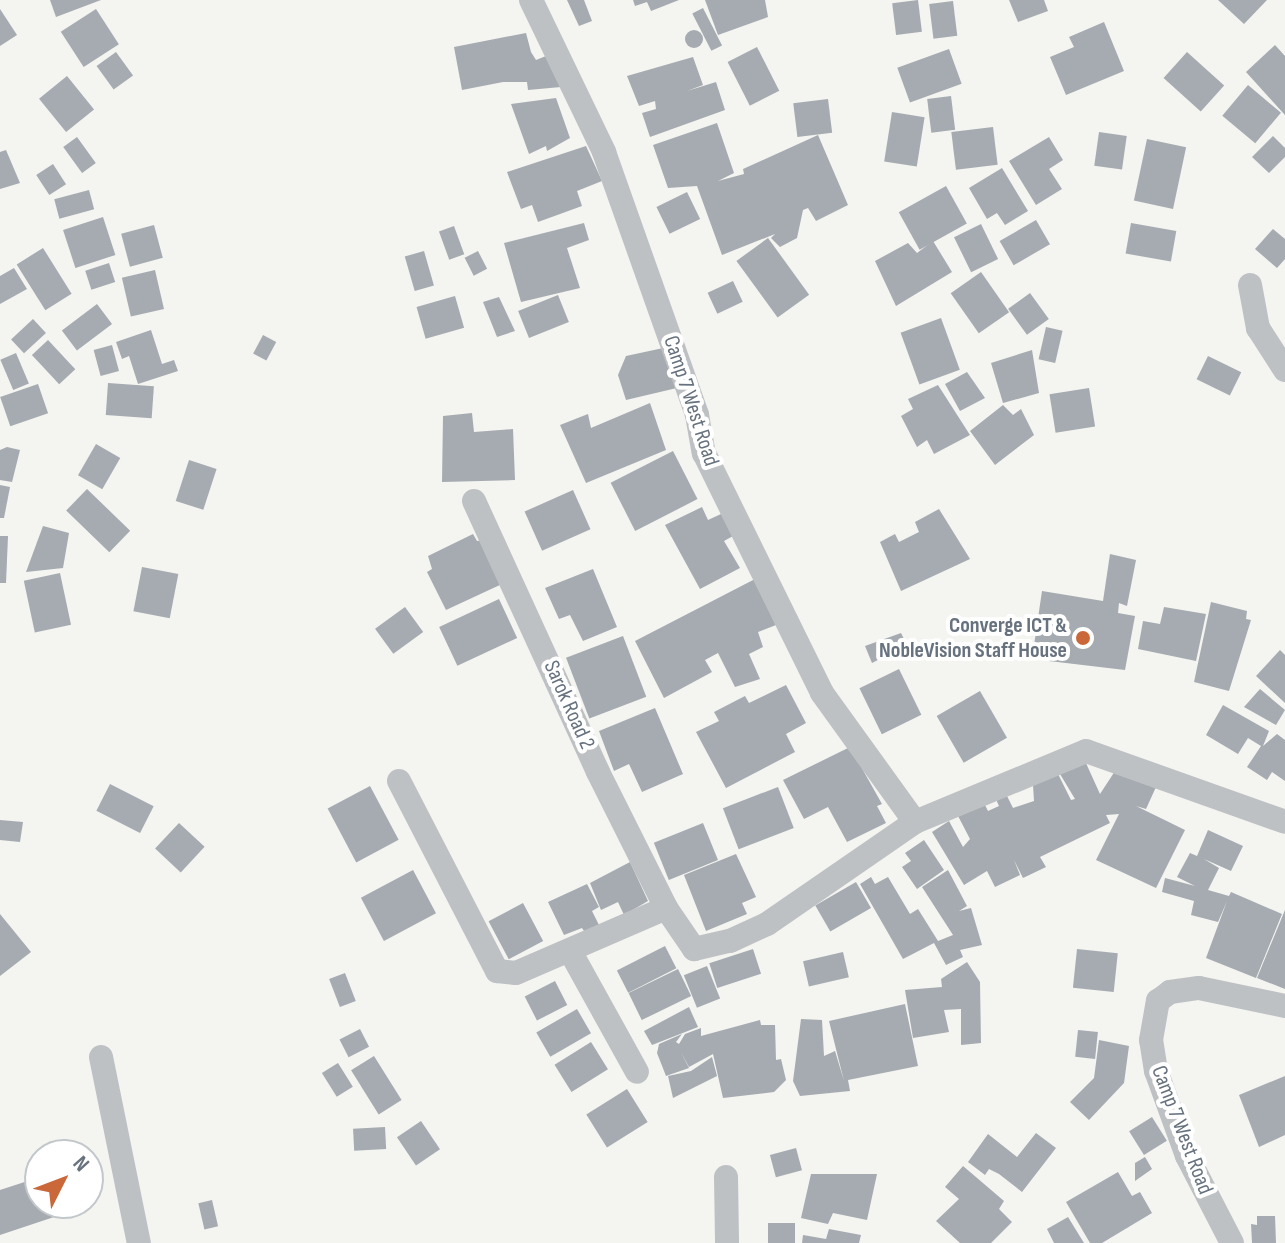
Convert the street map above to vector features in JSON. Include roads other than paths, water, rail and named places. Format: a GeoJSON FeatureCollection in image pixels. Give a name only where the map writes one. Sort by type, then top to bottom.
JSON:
{"type":"FeatureCollection","features":[{"type":"Feature","properties":{"kind":"street","name":"Camp 7 West Road"},"geometry":{"type":"LineString","coordinates":[[531,0],[604,152],[697,415],[704,453],[822,693],[915,822]]}},
{"type":"Feature","properties":{"kind":"street"},"geometry":{"type":"LineString","coordinates":[[1250,285],[1258,328],[1285,370]]}},
{"type":"Feature","properties":{"kind":"street","name":"Sarok Road 2"},"geometry":{"type":"LineString","coordinates":[[474,501],[666,908]]}},
{"type":"Feature","properties":{"kind":"street"},"geometry":{"type":"LineString","coordinates":[[399,781],[497,971],[516,973],[666,908],[694,949],[730,941],[767,924],[915,822],[1086,751],[1285,822]]}},
{"type":"Feature","properties":{"kind":"street"},"geometry":{"type":"LineString","coordinates":[[570,951],[637,1072]]}},
{"type":"Feature","properties":{"kind":"street","name":"Camp 7 West Road"},"geometry":{"type":"LineString","coordinates":[[1232,1243],[1187,1156],[1156,1071],[1151,1040],[1158,1001],[1170,992],[1199,988],[1285,1006]]}},
{"type":"Feature","properties":{"kind":"street"},"geometry":{"type":"LineString","coordinates":[[101,1057],[139,1243]]}},
{"type":"Feature","properties":{"kind":"street"},"geometry":{"type":"LineString","coordinates":[[726,1177],[727,1243]]}},
{"type":"Feature","properties":{"kind":"place","name":"Converge ICT & NobleVision Staff House"},"geometry":{"type":"Point","coordinates":[1083,638]}}]}
